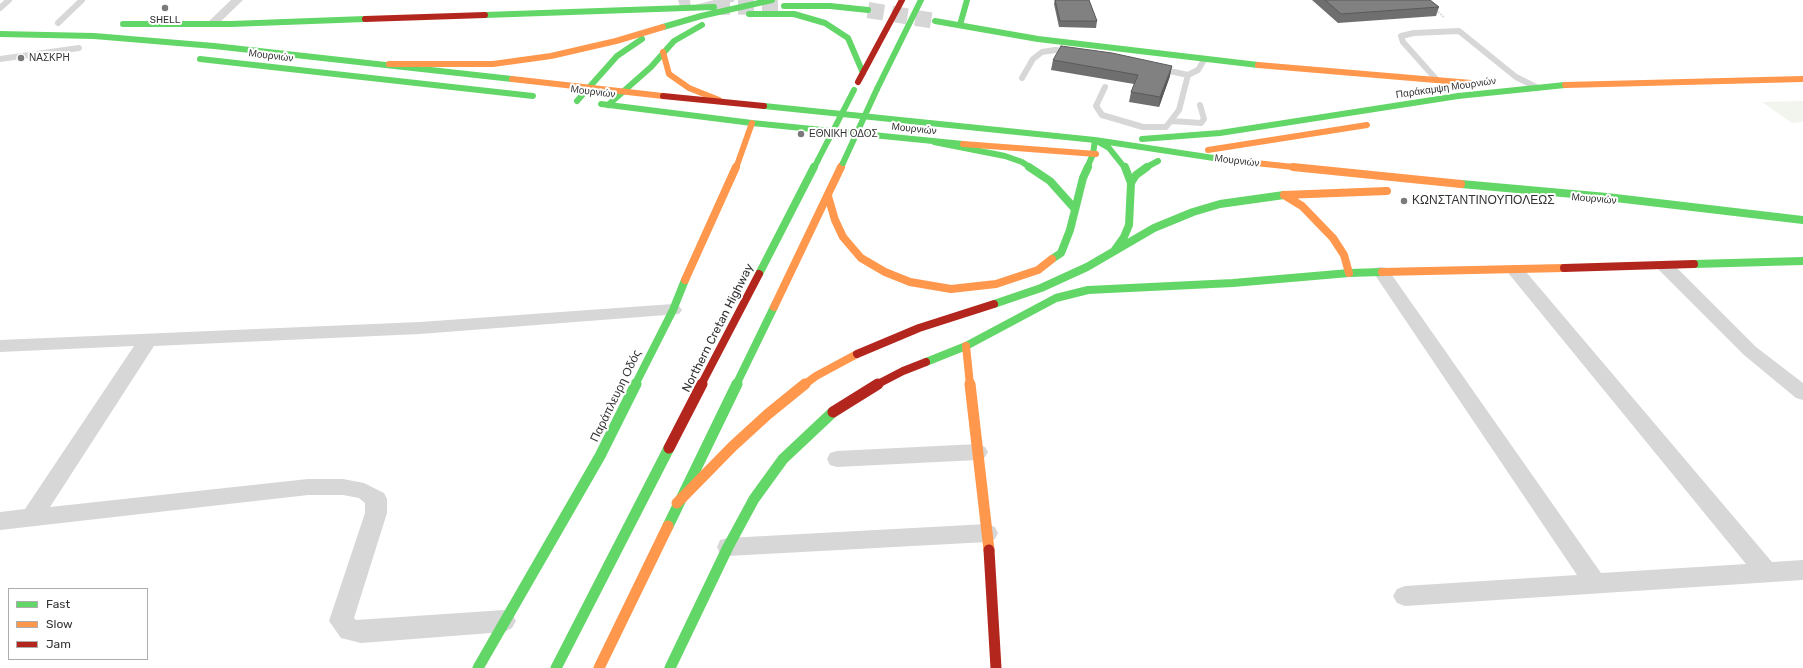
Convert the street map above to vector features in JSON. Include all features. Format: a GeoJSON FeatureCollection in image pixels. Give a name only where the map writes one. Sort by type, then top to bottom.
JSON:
{"type":"FeatureCollection","features":[{"type":"Feature","properties":{"kind":"main road"},"geometry":{"type":"LineString","coordinates":[[389,64],[467,65],[519,62],[573,52],[701,16],[772,0]]}},
{"type":"Feature","properties":{"kind":"main road","name":"Northern Cretan Highway"},"geometry":{"type":"LineString","coordinates":[[556,668],[854,90],[902,0]]}},
{"type":"Feature","properties":{"kind":"main road"},"geometry":{"type":"LineString","coordinates":[[599,668],[677,503],[828,196],[877,89],[921,0]]}},
{"type":"Feature","properties":{"kind":"main road"},"geometry":{"type":"LineString","coordinates":[[960,25],[967,0]]}},
{"type":"Feature","properties":{"kind":"main road"},"geometry":{"type":"LineString","coordinates":[[115,24],[216,24],[684,4],[699,7],[714,7]]}},
{"type":"Feature","properties":{"kind":"main road"},"geometry":{"type":"LineString","coordinates":[[784,6],[830,6],[868,10]]}},
{"type":"Feature","properties":{"kind":"main road"},"geometry":{"type":"LineString","coordinates":[[608,105],[651,67],[674,41],[690,31],[716,20],[750,14],[794,14],[824,23],[848,38],[863,73]]}},
{"type":"Feature","properties":{"kind":"main road"},"geometry":{"type":"LineString","coordinates":[[935,21],[1038,39],[1204,60],[1536,87]]}},
{"type":"Feature","properties":{"kind":"main road"},"geometry":{"type":"LineString","coordinates":[[54,23],[71,23]]}},
{"type":"Feature","properties":{"kind":"main road"},"geometry":{"type":"LineString","coordinates":[[203,45],[216,24]]}},
{"type":"Feature","properties":{"kind":"main road"},"geometry":{"type":"LineString","coordinates":[[589,88],[617,56],[647,35],[672,24]]}},
{"type":"Feature","properties":{"kind":"main road"},"geometry":{"type":"LineString","coordinates":[[0,34],[94,36],[203,45],[389,64],[623,92],[719,100],[1095,140],[1109,148],[1124,165],[1131,183],[1130,225],[1124,237],[1113,252]]}},
{"type":"Feature","properties":{"kind":"main road"},"geometry":{"type":"LineString","coordinates":[[20,46],[83,48]]}},
{"type":"Feature","properties":{"kind":"main road"},"geometry":{"type":"LineString","coordinates":[[663,52],[669,74],[689,88],[719,100]]}},
{"type":"Feature","properties":{"kind":"main road","name":"Μουρνιών"},"geometry":{"type":"LineString","coordinates":[[191,58],[540,97]]}},
{"type":"Feature","properties":{"kind":"main road"},"geometry":{"type":"LineString","coordinates":[[1436,79],[1469,104]]}},
{"type":"Feature","properties":{"kind":"main road","name":"Παράκαμψη Μουρνιών"},"geometry":{"type":"LineString","coordinates":[[1095,140],[1131,140],[1220,133],[1458,96],[1536,87],[1594,84],[1803,79]]}},
{"type":"Feature","properties":{"kind":"main road","name":"Μουρνιών"},"geometry":{"type":"LineString","coordinates":[[589,88],[581,102],[752,123],[934,142],[1131,158]]}},
{"type":"Feature","properties":{"kind":"main road","name":"Παράπλευρη Οδός"},"geometry":{"type":"LineString","coordinates":[[478,668],[600,456],[673,310],[696,254],[733,176],[752,123]]}},
{"type":"Feature","properties":{"kind":"main road"},"geometry":{"type":"LineString","coordinates":[[1131,183],[1136,175],[1143,169],[1181,154],[1374,124]]}},
{"type":"Feature","properties":{"kind":"main road"},"geometry":{"type":"LineString","coordinates":[[828,196],[835,220],[844,237],[861,258],[885,272],[910,282],[951,289],[974,288],[996,284],[1018,278],[1038,270],[1061,253],[1070,230],[1083,178],[1093,154],[1095,140]]}},
{"type":"Feature","properties":{"kind":"main road","name":"Μουρνιών"},"geometry":{"type":"LineString","coordinates":[[1095,140],[1181,154],[1436,182],[1607,197],[1803,220]]}},
{"type":"Feature","properties":{"kind":"main road"},"geometry":{"type":"LineString","coordinates":[[934,142],[1005,156],[1022,162],[1050,181],[1075,209]]}},
{"type":"Feature","properties":{"kind":"main road"},"geometry":{"type":"LineString","coordinates":[[1144,160],[1162,162]]}},
{"type":"Feature","properties":{"kind":"main road"},"geometry":{"type":"LineString","coordinates":[[677,503],[732,446],[768,414],[816,376],[865,350],[919,328],[1041,288],[1087,267],[1154,228],[1193,212],[1220,204],[1284,195],[1391,192],[1326,184]]}},
{"type":"Feature","properties":{"kind":"main road"},"geometry":{"type":"LineString","coordinates":[[1284,195],[1302,206],[1333,238],[1344,254],[1348,273]]}},
{"type":"Feature","properties":{"kind":"main road"},"geometry":{"type":"LineString","coordinates":[[670,668],[728,547],[754,499],[783,459],[831,412],[903,371],[966,346],[1056,298],[1082,291],[1233,283],[1348,273],[1515,270],[1803,261]]}},
{"type":"Feature","properties":{"kind":"main road"},"geometry":{"type":"LineString","coordinates":[[966,346],[988,533],[996,668]]}},
{"type":"Feature","properties":{"kind":"street"},"geometry":{"type":"LineString","coordinates":[[216,24],[237,0]]}},
{"type":"Feature","properties":{"kind":"street"},"geometry":{"type":"LineString","coordinates":[[699,7],[729,0]]}},
{"type":"Feature","properties":{"kind":"street"},"geometry":{"type":"LineString","coordinates":[[1665,266],[1750,351],[1803,393]]}},
{"type":"Feature","properties":{"kind":"street"},"geometry":{"type":"LineString","coordinates":[[1515,270],[1766,572]]}},
{"type":"Feature","properties":{"kind":"street"},"geometry":{"type":"LineString","coordinates":[[1381,272],[1595,583]]}},
{"type":"Feature","properties":{"kind":"street"},"geometry":{"type":"LineString","coordinates":[[0,346],[420,328],[673,310]]}},
{"type":"Feature","properties":{"kind":"street"},"geometry":{"type":"LineString","coordinates":[[32,518],[148,340]]}},
{"type":"Feature","properties":{"kind":"street"},"geometry":{"type":"LineString","coordinates":[[837,459],[978,452]]}},
{"type":"Feature","properties":{"kind":"street"},"geometry":{"type":"LineString","coordinates":[[0,521],[308,487],[343,487],[364,491],[376,499],[376,513],[341,621],[349,630],[361,632],[504,621]]}},
{"type":"Feature","properties":{"kind":"street"},"geometry":{"type":"LineString","coordinates":[[728,547],[988,533]]}},
{"type":"Feature","properties":{"kind":"street"},"geometry":{"type":"LineString","coordinates":[[1405,596],[1803,570]]}},
{"type":"Feature","properties":{"kind":"lane"},"geometry":{"type":"LineString","coordinates":[[0,8],[9,0]]}},
{"type":"Feature","properties":{"kind":"lane"},"geometry":{"type":"LineString","coordinates":[[54,23],[82,0]]}},
{"type":"Feature","properties":{"kind":"lane"},"geometry":{"type":"LineString","coordinates":[[1436,79],[1403,42],[1401,36],[1414,33],[1459,31],[1516,77],[1536,87]]}},
{"type":"Feature","properties":{"kind":"lane"},"geometry":{"type":"LineString","coordinates":[[0,59],[83,48]]}},
{"type":"Feature","properties":{"kind":"lane"},"geometry":{"type":"LineString","coordinates":[[1022,78],[1033,59],[1042,52],[1055,50],[1074,52]]}},
{"type":"Feature","properties":{"kind":"lane"},"geometry":{"type":"LineString","coordinates":[[1153,67],[1188,74],[1198,70],[1204,60]]}},
{"type":"Feature","properties":{"kind":"lane"},"geometry":{"type":"LineString","coordinates":[[1105,87],[1096,106],[1102,115],[1143,127],[1166,127],[1179,110],[1188,74]]}},
{"type":"Feature","properties":{"kind":"lane"},"geometry":{"type":"LineString","coordinates":[[1172,121],[1188,124],[1201,122],[1204,119],[1200,105]]}},
{"type":"Feature","properties":{"kind":"path"},"geometry":{"type":"LineString","coordinates":[[1432,7],[1459,31]]}},
{"type":"Feature","properties":{"kind":"shaded area"},"geometry":{"type":"Polygon","coordinates":[[[1803,101],[1803,122],[1792,123],[1762,102],[1803,101]]]}},
{"type":"Feature","properties":{"kind":"building"},"geometry":{"type":"Polygon","coordinates":[[[1055,0],[1089,0],[1097,21],[1060,21],[1055,0]]]}},
{"type":"Feature","properties":{"kind":"building"},"geometry":{"type":"Polygon","coordinates":[[[1325,0],[1430,0],[1439,7],[1341,14],[1325,0]]]}},
{"type":"Feature","properties":{"kind":"building"},"geometry":{"type":"Polygon","coordinates":[[[1061,46],[1112,53],[1172,66],[1160,97],[1131,92],[1138,75],[1053,60],[1061,46]]]}},
{"type":"Feature","properties":{"kind":"tunnel"},"geometry":{"type":"LineString","coordinates":[[714,7],[784,6]]}},
{"type":"Feature","properties":{"kind":"tunnel"},"geometry":{"type":"LineString","coordinates":[[868,10],[935,21]]}},
{"type":"Feature","properties":{"kind":"traffic: fast"},"geometry":{"type":"LineString","coordinates":[[663,27],[701,16],[772,0]]}},
{"type":"Feature","properties":{"kind":"traffic: fast"},"geometry":{"type":"LineString","coordinates":[[877,89],[921,0]]}},
{"type":"Feature","properties":{"kind":"traffic: fast"},"geometry":{"type":"LineString","coordinates":[[960,25],[967,0]]}},
{"type":"Feature","properties":{"kind":"traffic: fast"},"geometry":{"type":"LineString","coordinates":[[784,6],[830,6],[868,10]]}},
{"type":"Feature","properties":{"kind":"traffic: fast"},"geometry":{"type":"LineString","coordinates":[[485,15],[714,7]]}},
{"type":"Feature","properties":{"kind":"traffic: fast"},"geometry":{"type":"LineString","coordinates":[[749,14],[794,14],[825,23],[848,38],[863,73]]}},
{"type":"Feature","properties":{"kind":"traffic: fast"},"geometry":{"type":"LineString","coordinates":[[123,24],[231,24],[365,19]]}},
{"type":"Feature","properties":{"kind":"traffic: fast"},"geometry":{"type":"LineString","coordinates":[[935,21],[1038,39],[1204,60],[1258,65]]}},
{"type":"Feature","properties":{"kind":"traffic: fast"},"geometry":{"type":"LineString","coordinates":[[608,105],[651,67],[674,41],[702,25]]}},
{"type":"Feature","properties":{"kind":"traffic: fast"},"geometry":{"type":"LineString","coordinates":[[0,34],[94,36],[214,46],[512,79]]}},
{"type":"Feature","properties":{"kind":"traffic: fast"},"geometry":{"type":"LineString","coordinates":[[577,101],[617,56],[642,39]]}},
{"type":"Feature","properties":{"kind":"traffic: fast"},"geometry":{"type":"LineString","coordinates":[[200,59],[533,96]]}},
{"type":"Feature","properties":{"kind":"traffic: fast"},"geometry":{"type":"LineString","coordinates":[[1142,139],[1220,133],[1458,96],[1565,85]]}},
{"type":"Feature","properties":{"kind":"traffic: fast"},"geometry":{"type":"LineString","coordinates":[[843,163],[877,89]]}},
{"type":"Feature","properties":{"kind":"traffic: fast"},"geometry":{"type":"LineString","coordinates":[[818,160],[854,90]]}},
{"type":"Feature","properties":{"kind":"traffic: fast"},"geometry":{"type":"LineString","coordinates":[[601,104],[752,123],[963,144]]}},
{"type":"Feature","properties":{"kind":"traffic: fast"},"geometry":{"type":"LineString","coordinates":[[764,106],[1095,140],[1227,160]]}},
{"type":"Feature","properties":{"kind":"traffic: fast"},"geometry":{"type":"LineString","coordinates":[[1052,259],[1061,253],[1070,230],[1083,178],[1093,154],[1095,140],[1109,148],[1124,165],[1131,183],[1129,225],[1124,237],[1114,251]]}},
{"type":"Feature","properties":{"kind":"traffic: fast"},"geometry":{"type":"LineString","coordinates":[[934,142],[1005,156],[1022,162],[1050,181],[1075,209]]}},
{"type":"Feature","properties":{"kind":"traffic: fast"},"geometry":{"type":"LineString","coordinates":[[759,274],[818,160]]}},
{"type":"Feature","properties":{"kind":"traffic: fast"},"geometry":{"type":"LineString","coordinates":[[1131,183],[1136,175],[1143,169],[1158,161]]}},
{"type":"Feature","properties":{"kind":"traffic: fast"},"geometry":{"type":"LineString","coordinates":[[1461,184],[1607,197],[1803,220]]}},
{"type":"Feature","properties":{"kind":"traffic: fast"},"geometry":{"type":"LineString","coordinates":[[994,304],[1041,288],[1087,267],[1154,228],[1193,212],[1220,204],[1284,195]]}},
{"type":"Feature","properties":{"kind":"traffic: fast"},"geometry":{"type":"LineString","coordinates":[[1694,264],[1803,261]]}},
{"type":"Feature","properties":{"kind":"traffic: fast"},"geometry":{"type":"LineString","coordinates":[[926,362],[966,346],[1056,298],[1088,290],[1233,283],[1349,273],[1382,272]]}},
{"type":"Feature","properties":{"kind":"traffic: fast"},"geometry":{"type":"LineString","coordinates":[[478,668],[600,456],[673,310],[685,280]]}},
{"type":"Feature","properties":{"kind":"traffic: fast"},"geometry":{"type":"LineString","coordinates":[[668,526],[774,307]]}},
{"type":"Feature","properties":{"kind":"traffic: fast"},"geometry":{"type":"LineString","coordinates":[[670,668],[728,547],[754,499],[783,459],[833,412]]}},
{"type":"Feature","properties":{"kind":"traffic: fast"},"geometry":{"type":"LineString","coordinates":[[556,668],[669,448]]}},
{"type":"Feature","properties":{"kind":"traffic: slow"},"geometry":{"type":"LineString","coordinates":[[389,64],[493,64],[551,56],[616,41],[663,27]]}},
{"type":"Feature","properties":{"kind":"traffic: slow"},"geometry":{"type":"LineString","coordinates":[[663,52],[669,74],[689,88],[719,100]]}},
{"type":"Feature","properties":{"kind":"traffic: slow"},"geometry":{"type":"LineString","coordinates":[[1258,65],[1483,84]]}},
{"type":"Feature","properties":{"kind":"traffic: slow"},"geometry":{"type":"LineString","coordinates":[[512,79],[663,96]]}},
{"type":"Feature","properties":{"kind":"traffic: slow"},"geometry":{"type":"LineString","coordinates":[[1565,85],[1803,79]]}},
{"type":"Feature","properties":{"kind":"traffic: slow"},"geometry":{"type":"LineString","coordinates":[[685,280],[733,176],[752,123]]}},
{"type":"Feature","properties":{"kind":"traffic: slow"},"geometry":{"type":"LineString","coordinates":[[1208,150],[1367,125]]}},
{"type":"Feature","properties":{"kind":"traffic: slow"},"geometry":{"type":"LineString","coordinates":[[963,144],[1096,154]]}},
{"type":"Feature","properties":{"kind":"traffic: slow"},"geometry":{"type":"LineString","coordinates":[[1227,160],[1461,184]]}},
{"type":"Feature","properties":{"kind":"traffic: slow"},"geometry":{"type":"LineString","coordinates":[[774,307],[843,163]]}},
{"type":"Feature","properties":{"kind":"traffic: slow"},"geometry":{"type":"LineString","coordinates":[[1284,195],[1387,191]]}},
{"type":"Feature","properties":{"kind":"traffic: slow"},"geometry":{"type":"LineString","coordinates":[[1284,195],[1302,206],[1333,238],[1344,255],[1349,273]]}},
{"type":"Feature","properties":{"kind":"traffic: slow"},"geometry":{"type":"LineString","coordinates":[[828,196],[835,220],[843,237],[861,258],[885,272],[910,282],[951,289],[996,284],[1038,270],[1052,259]]}},
{"type":"Feature","properties":{"kind":"traffic: slow"},"geometry":{"type":"LineString","coordinates":[[1382,272],[1564,268]]}},
{"type":"Feature","properties":{"kind":"traffic: slow"},"geometry":{"type":"LineString","coordinates":[[966,346],[989,550]]}},
{"type":"Feature","properties":{"kind":"traffic: slow"},"geometry":{"type":"LineString","coordinates":[[677,503],[733,446],[768,414],[816,376],[857,354]]}},
{"type":"Feature","properties":{"kind":"traffic: slow"},"geometry":{"type":"LineString","coordinates":[[599,668],[668,526]]}},
{"type":"Feature","properties":{"kind":"traffic: jam"},"geometry":{"type":"LineString","coordinates":[[858,82],[902,0]]}},
{"type":"Feature","properties":{"kind":"traffic: jam"},"geometry":{"type":"LineString","coordinates":[[365,19],[485,15]]}},
{"type":"Feature","properties":{"kind":"traffic: jam"},"geometry":{"type":"LineString","coordinates":[[663,96],[764,106]]}},
{"type":"Feature","properties":{"kind":"traffic: jam"},"geometry":{"type":"LineString","coordinates":[[1564,268],[1694,264]]}},
{"type":"Feature","properties":{"kind":"traffic: jam"},"geometry":{"type":"LineString","coordinates":[[669,448],[759,274]]}},
{"type":"Feature","properties":{"kind":"traffic: jam"},"geometry":{"type":"LineString","coordinates":[[857,354],[919,328],[994,304]]}},
{"type":"Feature","properties":{"kind":"traffic: jam"},"geometry":{"type":"LineString","coordinates":[[833,412],[864,392],[903,371],[926,362]]}},
{"type":"Feature","properties":{"kind":"traffic: jam"},"geometry":{"type":"LineString","coordinates":[[989,550],[996,668]]}},
{"type":"Feature","properties":{"kind":"place","name":"SHELL"},"geometry":{"type":"Point","coordinates":[165,8]}},
{"type":"Feature","properties":{"kind":"place","name":"ΝΑΣΚΡΗ"},"geometry":{"type":"Point","coordinates":[21,58]}},
{"type":"Feature","properties":{"kind":"place","name":"ΕΘΝΙΚΗ ΟΔΟΣ"},"geometry":{"type":"Point","coordinates":[801,134]}},
{"type":"Feature","properties":{"kind":"place","name":"ΚΩΝΣΤΑΝΤΙΝΟΥΠΟΛΕΩΣ"},"geometry":{"type":"Point","coordinates":[1404,201]}}]}
